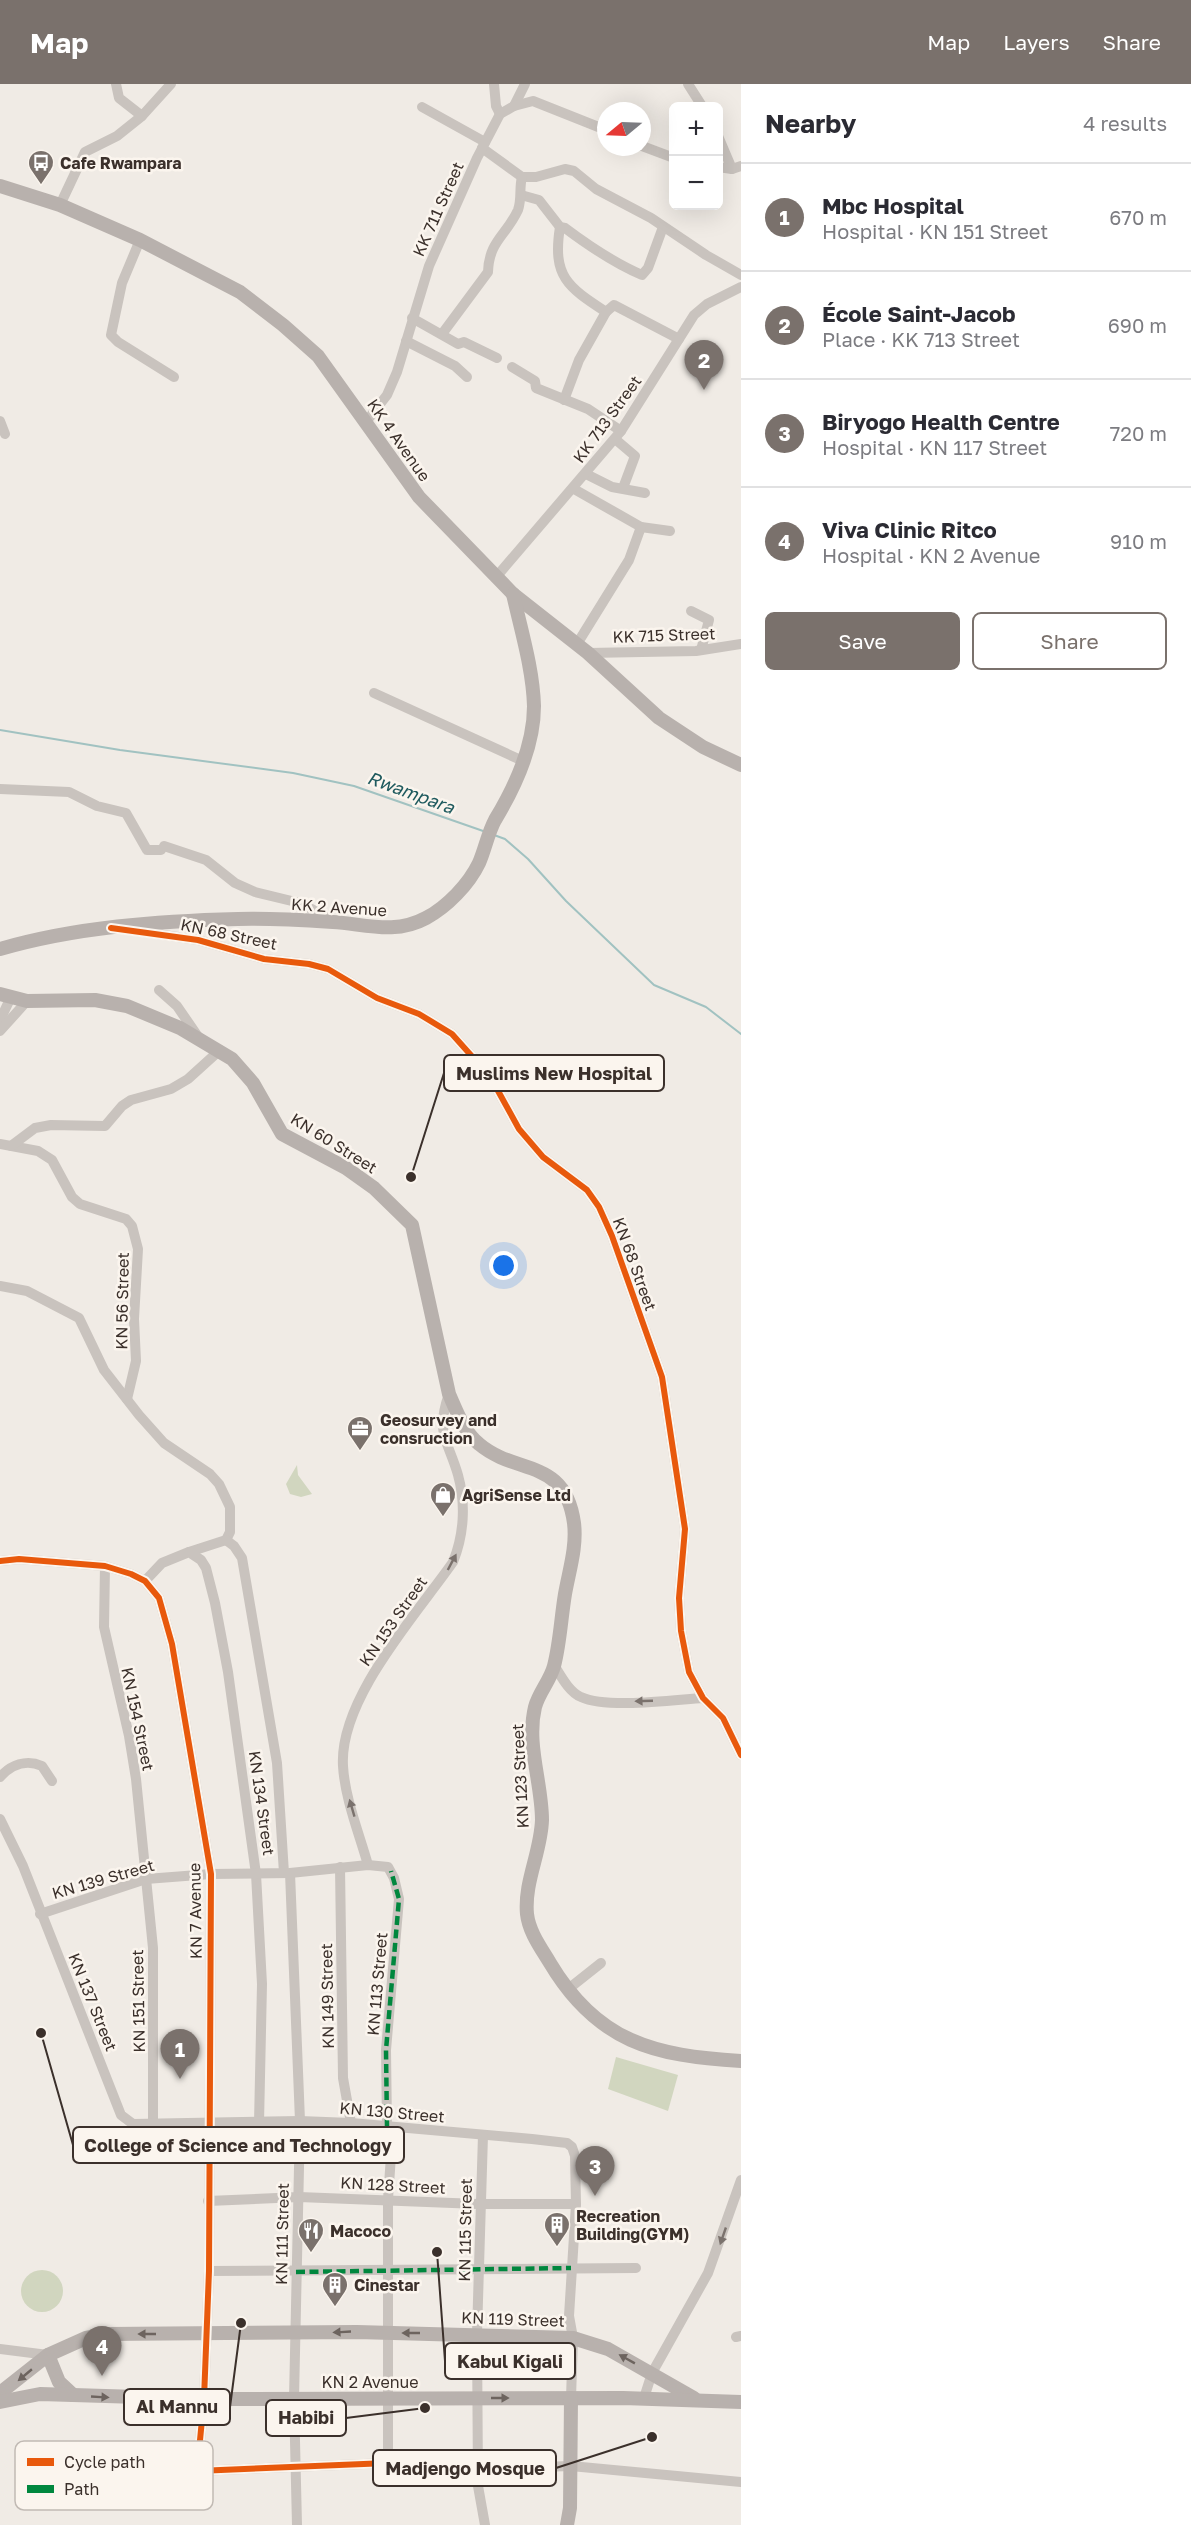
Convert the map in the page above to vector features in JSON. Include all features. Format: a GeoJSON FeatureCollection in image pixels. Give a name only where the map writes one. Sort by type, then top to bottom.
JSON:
{"type":"FeatureCollection","features":[{"type":"Feature","properties":{"kind":"main road","name":"KK 4 Avenue"},"geometry":{"type":"LineString","coordinates":[[0,186],[60,206],[140,240],[240,292],[283,325],[318,356],[419,497],[513,594],[582,648],[659,718],[704,747],[741,765]]}},
{"type":"Feature","properties":{"kind":"main road","name":"KK 2 Avenue"},"geometry":{"type":"LineString","coordinates":[[0,950],[42,937],[111,928],[238,919],[336,922],[387,929],[425,918],[454,896],[478,863],[495,821],[506,806],[524,761],[532,731],[534,706],[513,594]]}},
{"type":"Feature","properties":{"kind":"main road","name":"KN 60 Street"},"geometry":{"type":"LineString","coordinates":[[5,995],[27,1001],[95,1000],[127,1006],[149,1013],[199,1038],[220,1050],[249,1078],[282,1134],[346,1168],[374,1188],[412,1225],[449,1394],[461,1421],[477,1443],[487,1450],[516,1462]]}},
{"type":"Feature","properties":{"kind":"main road","name":"KN 123 Street"},"geometry":{"type":"LineString","coordinates":[[516,1462],[554,1478],[567,1498],[574,1524],[574,1546],[554,1665],[539,1696],[534,1714],[542,1830],[527,1901],[532,1932],[567,1990],[599,2022],[628,2041],[672,2053],[741,2061]]}},
{"type":"Feature","properties":{"kind":"main road","name":"KN 119 Street"},"geometry":{"type":"LineString","coordinates":[[0,2393],[48,2355],[86,2338],[107,2334],[477,2333],[573,2338],[608,2349],[696,2399]]}},
{"type":"Feature","properties":{"kind":"main road"},"geometry":{"type":"LineString","coordinates":[[48,2355],[59,2382],[73,2395]]}},
{"type":"Feature","properties":{"kind":"main road","name":"KN 2 Avenue"},"geometry":{"type":"LineString","coordinates":[[0,2402],[40,2394],[204,2399],[644,2398],[741,2402]]}},
{"type":"Feature","properties":{"kind":"main road"},"geometry":{"type":"LineString","coordinates":[[567,2525],[570,2508],[571,2466],[570,2398]]}},
{"type":"Feature","properties":{"kind":"street"},"geometry":{"type":"LineString","coordinates":[[116,84],[119,98],[142,116]]}},
{"type":"Feature","properties":{"kind":"street"},"geometry":{"type":"LineString","coordinates":[[60,206],[85,152],[117,136],[142,116],[171,84]]}},
{"type":"Feature","properties":{"kind":"street"},"geometry":{"type":"LineString","coordinates":[[494,84],[496,106],[500,114],[514,106],[533,101],[597,126]]}},
{"type":"Feature","properties":{"kind":"street"},"geometry":{"type":"LineString","coordinates":[[514,106],[525,84]]}},
{"type":"Feature","properties":{"kind":"street"},"geometry":{"type":"LineString","coordinates":[[688,84],[699,102]]}},
{"type":"Feature","properties":{"kind":"street"},"geometry":{"type":"LineString","coordinates":[[422,107],[484,145],[522,177],[536,177],[565,169],[574,171],[596,189],[651,218],[741,275]]}},
{"type":"Feature","properties":{"kind":"street","name":"KK 711 Street"},"geometry":{"type":"LineString","coordinates":[[366,422],[387,395],[397,372],[429,266],[500,114]]}},
{"type":"Feature","properties":{"kind":"street"},"geometry":{"type":"LineString","coordinates":[[723,145],[736,168]]}},
{"type":"Feature","properties":{"kind":"street"},"geometry":{"type":"LineString","coordinates":[[651,149],[669,156]]}},
{"type":"Feature","properties":{"kind":"street"},"geometry":{"type":"LineString","coordinates":[[442,334],[488,272],[486,263],[491,249],[513,219],[521,195],[522,177]]}},
{"type":"Feature","properties":{"kind":"street"},"geometry":{"type":"LineString","coordinates":[[521,195],[539,200],[560,227],[604,253],[619,266],[643,276],[663,227]]}},
{"type":"Feature","properties":{"kind":"street"},"geometry":{"type":"LineString","coordinates":[[560,227],[558,246],[563,279],[586,301],[606,312]]}},
{"type":"Feature","properties":{"kind":"street"},"geometry":{"type":"LineString","coordinates":[[140,240],[122,283],[111,335],[118,342],[174,377]]}},
{"type":"Feature","properties":{"kind":"street","name":"KK 713 Street"},"geometry":{"type":"LineString","coordinates":[[497,576],[618,435],[700,309],[741,286]]}},
{"type":"Feature","properties":{"kind":"street"},"geometry":{"type":"LineString","coordinates":[[564,400],[579,360],[606,312],[614,305],[679,339]]}},
{"type":"Feature","properties":{"kind":"street"},"geometry":{"type":"LineString","coordinates":[[412,318],[497,358]]}},
{"type":"Feature","properties":{"kind":"street"},"geometry":{"type":"LineString","coordinates":[[406,341],[455,366],[467,377]]}},
{"type":"Feature","properties":{"kind":"street"},"geometry":{"type":"LineString","coordinates":[[512,367],[535,381],[536,388],[605,418],[634,456],[623,488]]}},
{"type":"Feature","properties":{"kind":"street"},"geometry":{"type":"LineString","coordinates":[[0,421],[5,434]]}},
{"type":"Feature","properties":{"kind":"street"},"geometry":{"type":"LineString","coordinates":[[586,474],[597,482],[645,493]]}},
{"type":"Feature","properties":{"kind":"street"},"geometry":{"type":"LineString","coordinates":[[573,489],[641,526],[670,531]]}},
{"type":"Feature","properties":{"kind":"street"},"geometry":{"type":"LineString","coordinates":[[582,648],[629,560],[641,526]]}},
{"type":"Feature","properties":{"kind":"street"},"geometry":{"type":"LineString","coordinates":[[691,611],[709,620],[701,650]]}},
{"type":"Feature","properties":{"kind":"street","name":"KK 715 Street"},"geometry":{"type":"LineString","coordinates":[[582,648],[701,650],[741,644]]}},
{"type":"Feature","properties":{"kind":"street"},"geometry":{"type":"LineString","coordinates":[[374,693],[524,761]]}},
{"type":"Feature","properties":{"kind":"street"},"geometry":{"type":"LineString","coordinates":[[0,789],[69,792],[98,806],[126,813],[147,850],[162,848],[206,860],[235,884],[255,892],[300,903],[336,922]]}},
{"type":"Feature","properties":{"kind":"street","name":"KN 68 Street"},"geometry":{"type":"LineString","coordinates":[[111,928],[198,940],[264,959],[309,964],[328,969],[377,998],[419,1014],[452,1034],[497,1089],[519,1129],[543,1157],[587,1190],[599,1207],[612,1236],[662,1377],[685,1529],[679,1598],[681,1631],[689,1672],[703,1698],[723,1718],[741,1755]]}},
{"type":"Feature","properties":{"kind":"street"},"geometry":{"type":"LineString","coordinates":[[159,990],[177,1006],[199,1038]]}},
{"type":"Feature","properties":{"kind":"street"},"geometry":{"type":"LineString","coordinates":[[0,1020],[5,995]]}},
{"type":"Feature","properties":{"kind":"street"},"geometry":{"type":"LineString","coordinates":[[0,1031],[27,1001]]}},
{"type":"Feature","properties":{"kind":"street"},"geometry":{"type":"LineString","coordinates":[[5,1145],[29,1130],[43,1126],[105,1126],[122,1106],[131,1100],[171,1089],[188,1079],[220,1050]]}},
{"type":"Feature","properties":{"kind":"street","name":"KN 56 Street"},"geometry":{"type":"LineString","coordinates":[[5,1145],[38,1152],[52,1160],[72,1197],[80,1204],[126,1218],[132,1226],[138,1249],[134,1319],[136,1361],[127,1399]]}},
{"type":"Feature","properties":{"kind":"street"},"geometry":{"type":"LineString","coordinates":[[0,1286],[27,1291],[79,1318],[88,1331],[95,1355],[127,1399],[164,1443],[210,1474],[219,1484],[230,1507],[230,1532],[226,1540],[162,1563],[145,1581],[132,1574],[105,1566],[22,1559],[0,1561]]}},
{"type":"Feature","properties":{"kind":"street","name":"KN 153 Street"},"geometry":{"type":"LineString","coordinates":[[368,1865],[346,1785],[343,1765],[347,1732],[375,1672],[449,1567],[457,1551],[462,1528],[463,1502],[458,1474],[443,1433],[445,1407],[449,1394]]}},
{"type":"Feature","properties":{"kind":"street","name":"KN 111 Street"},"geometry":{"type":"LineString","coordinates":[[226,1540],[234,1546],[242,1558],[259,1665],[272,1727],[287,1873],[300,2121],[294,2399],[297,2525]]}},
{"type":"Feature","properties":{"kind":"street","name":"KN 134 Street"},"geometry":{"type":"LineString","coordinates":[[189,1552],[201,1560],[206,1568],[215,1603],[228,1672],[256,1874],[262,1984],[259,2123]]}},
{"type":"Feature","properties":{"kind":"street","name":"KN 154 Street"},"geometry":{"type":"LineString","coordinates":[[105,1566],[103,1610],[106,1646],[129,1737],[141,1822],[146,1879]]}},
{"type":"Feature","properties":{"kind":"street","name":"KN 7 Avenue"},"geometry":{"type":"LineString","coordinates":[[145,1581],[164,1611],[172,1644],[211,1874],[209,2271],[204,2399],[199,2441]]}},
{"type":"Feature","properties":{"kind":"street"},"geometry":{"type":"LineString","coordinates":[[554,1665],[572,1690],[581,1697],[590,1699],[620,1702],[703,1698]]}},
{"type":"Feature","properties":{"kind":"street"},"geometry":{"type":"LineString","coordinates":[[0,1777],[10,1767],[32,1763],[42,1766],[52,1781]]}},
{"type":"Feature","properties":{"kind":"street","name":"KN 137 Street"},"geometry":{"type":"LineString","coordinates":[[0,1819],[22,1866],[82,2012],[121,2115],[133,2124],[208,2121]]}},
{"type":"Feature","properties":{"kind":"street","name":"KN 113 Street"},"geometry":{"type":"LineString","coordinates":[[287,1873],[382,1865],[391,1871],[399,1899],[385,2090],[390,2127],[387,2269],[388,2463]]}},
{"type":"Feature","properties":{"kind":"street","name":"KN 149 Street"},"geometry":{"type":"LineString","coordinates":[[340,1867],[343,2078],[351,2123]]}},
{"type":"Feature","properties":{"kind":"street","name":"KN 139 Street"},"geometry":{"type":"LineString","coordinates":[[40,1914],[146,1879],[211,1874],[287,1873]]}},
{"type":"Feature","properties":{"kind":"street","name":"KN 151 Street"},"geometry":{"type":"LineString","coordinates":[[146,1879],[153,1948],[153,2123]]}},
{"type":"Feature","properties":{"kind":"street"},"geometry":{"type":"LineString","coordinates":[[567,1990],[601,1963]]}},
{"type":"Feature","properties":{"kind":"street","name":"KN 130 Street"},"geometry":{"type":"LineString","coordinates":[[208,2121],[351,2123],[544,2140],[572,2147],[575,2156],[576,2204]]}},
{"type":"Feature","properties":{"kind":"street","name":"KN 115 Street"},"geometry":{"type":"LineString","coordinates":[[483,2135],[478,2204],[480,2267],[477,2399],[479,2496],[485,2525]]}},
{"type":"Feature","properties":{"kind":"street"},"geometry":{"type":"LineString","coordinates":[[644,2398],[652,2373],[708,2273],[741,2180]]}},
{"type":"Feature","properties":{"kind":"street","name":"KN 128 Street"},"geometry":{"type":"LineString","coordinates":[[208,2201],[299,2197],[478,2204],[576,2204]]}},
{"type":"Feature","properties":{"kind":"street"},"geometry":{"type":"LineString","coordinates":[[570,2398],[573,2338],[569,2316],[576,2204]]}},
{"type":"Feature","properties":{"kind":"street"},"geometry":{"type":"LineString","coordinates":[[209,2271],[296,2272],[480,2267],[636,2268]]}},
{"type":"Feature","properties":{"kind":"street"},"geometry":{"type":"LineString","coordinates":[[0,2349],[48,2355]]}},
{"type":"Feature","properties":{"kind":"street"},"geometry":{"type":"LineString","coordinates":[[213,2470],[388,2463],[429,2469],[479,2470],[571,2466],[741,2482]]}},
{"type":"Feature","properties":{"kind":"green space"},"geometry":{"type":"Polygon","coordinates":[[[297,1465],[298,1475],[312,1494],[301,1497],[290,1494],[286,1484],[297,1465]]]}},
{"type":"Feature","properties":{"kind":"green space"},"geometry":{"type":"Polygon","coordinates":[[[616,2057],[678,2075],[668,2111],[608,2089],[616,2057]]]}},
{"type":"Feature","properties":{"kind":"green space"},"geometry":{"type":"Polygon","coordinates":[[[42,2270],[57,2276],[63,2291],[57,2306],[42,2312],[27,2306],[21,2291],[27,2276],[42,2270]]]}},
{"type":"Feature","properties":{"kind":"waterway","name":"Rwampara"},"geometry":{"type":"LineString","coordinates":[[0,730],[120,750],[293,773],[354,786],[486,832]]}},
{"type":"Feature","properties":{"kind":"waterway","name":"Rwampara"},"geometry":{"type":"LineString","coordinates":[[494,835],[505,839],[528,859],[566,901],[654,985],[706,1007],[741,1034]]}},
{"type":"Feature","properties":{"kind":"marked path"},"geometry":{"type":"LineString","coordinates":[[387,2127],[386,2050],[399,1899],[391,1871]]}},
{"type":"Feature","properties":{"kind":"marked path"},"geometry":{"type":"LineString","coordinates":[[296,2272],[571,2268]]}},
{"type":"Feature","properties":{"kind":"cycle path"},"geometry":{"type":"LineString","coordinates":[[111,928],[198,940],[264,959],[309,964],[328,969],[377,998],[419,1014],[452,1034],[497,1089],[519,1129],[543,1157],[587,1190],[599,1207],[612,1236],[662,1377],[685,1529],[679,1598],[681,1631],[689,1672],[703,1698],[723,1718],[741,1755]]}},
{"type":"Feature","properties":{"kind":"cycle path"},"geometry":{"type":"LineString","coordinates":[[0,1561],[19,1559],[105,1566],[131,1574],[145,1581],[159,1598],[172,1644],[211,1874],[209,2271],[204,2399],[200,2441]]}},
{"type":"Feature","properties":{"kind":"cycle path"},"geometry":{"type":"LineString","coordinates":[[213,2470],[388,2463]]}},
{"type":"Feature","properties":{"kind":"place","name":"Cafe Rwampara"},"geometry":{"type":"Point","coordinates":[41,186]}},
{"type":"Feature","properties":{"kind":"place","name":"École Saint-Jacob"},"geometry":{"type":"Point","coordinates":[704,390]}},
{"type":"Feature","properties":{"kind":"place","name":"Muslims New Hospital"},"geometry":{"type":"Point","coordinates":[411,1177]}},
{"type":"Feature","properties":{"kind":"place","name":"Geosurvey and consruction"},"geometry":{"type":"Point","coordinates":[360,1452]}},
{"type":"Feature","properties":{"kind":"place","name":"AgriSense Ltd"},"geometry":{"type":"Point","coordinates":[443,1518]}},
{"type":"Feature","properties":{"kind":"place","name":"College of Science and Technology"},"geometry":{"type":"Point","coordinates":[41,2033]}},
{"type":"Feature","properties":{"kind":"place","name":"Mbc Hospital"},"geometry":{"type":"Point","coordinates":[180,2079]}},
{"type":"Feature","properties":{"kind":"place","name":"Biryogo Health Centre"},"geometry":{"type":"Point","coordinates":[595,2196]}},
{"type":"Feature","properties":{"kind":"place","name":"Recreation Building(GYM)"},"geometry":{"type":"Point","coordinates":[557,2248]}},
{"type":"Feature","properties":{"kind":"place","name":"Kabul Kigali"},"geometry":{"type":"Point","coordinates":[437,2252]}},
{"type":"Feature","properties":{"kind":"place","name":"Macoco"},"geometry":{"type":"Point","coordinates":[311,2254]}},
{"type":"Feature","properties":{"kind":"place","name":"Cinestar"},"geometry":{"type":"Point","coordinates":[335,2308]}},
{"type":"Feature","properties":{"kind":"place","name":"Al Mannu"},"geometry":{"type":"Point","coordinates":[241,2323]}},
{"type":"Feature","properties":{"kind":"place","name":"Viva Clinic Ritco"},"geometry":{"type":"Point","coordinates":[102,2376]}},
{"type":"Feature","properties":{"kind":"place","name":"Habibi"},"geometry":{"type":"Point","coordinates":[425,2408]}},
{"type":"Feature","properties":{"kind":"place","name":"Madjengo Mosque"},"geometry":{"type":"Point","coordinates":[652,2437]}}]}
